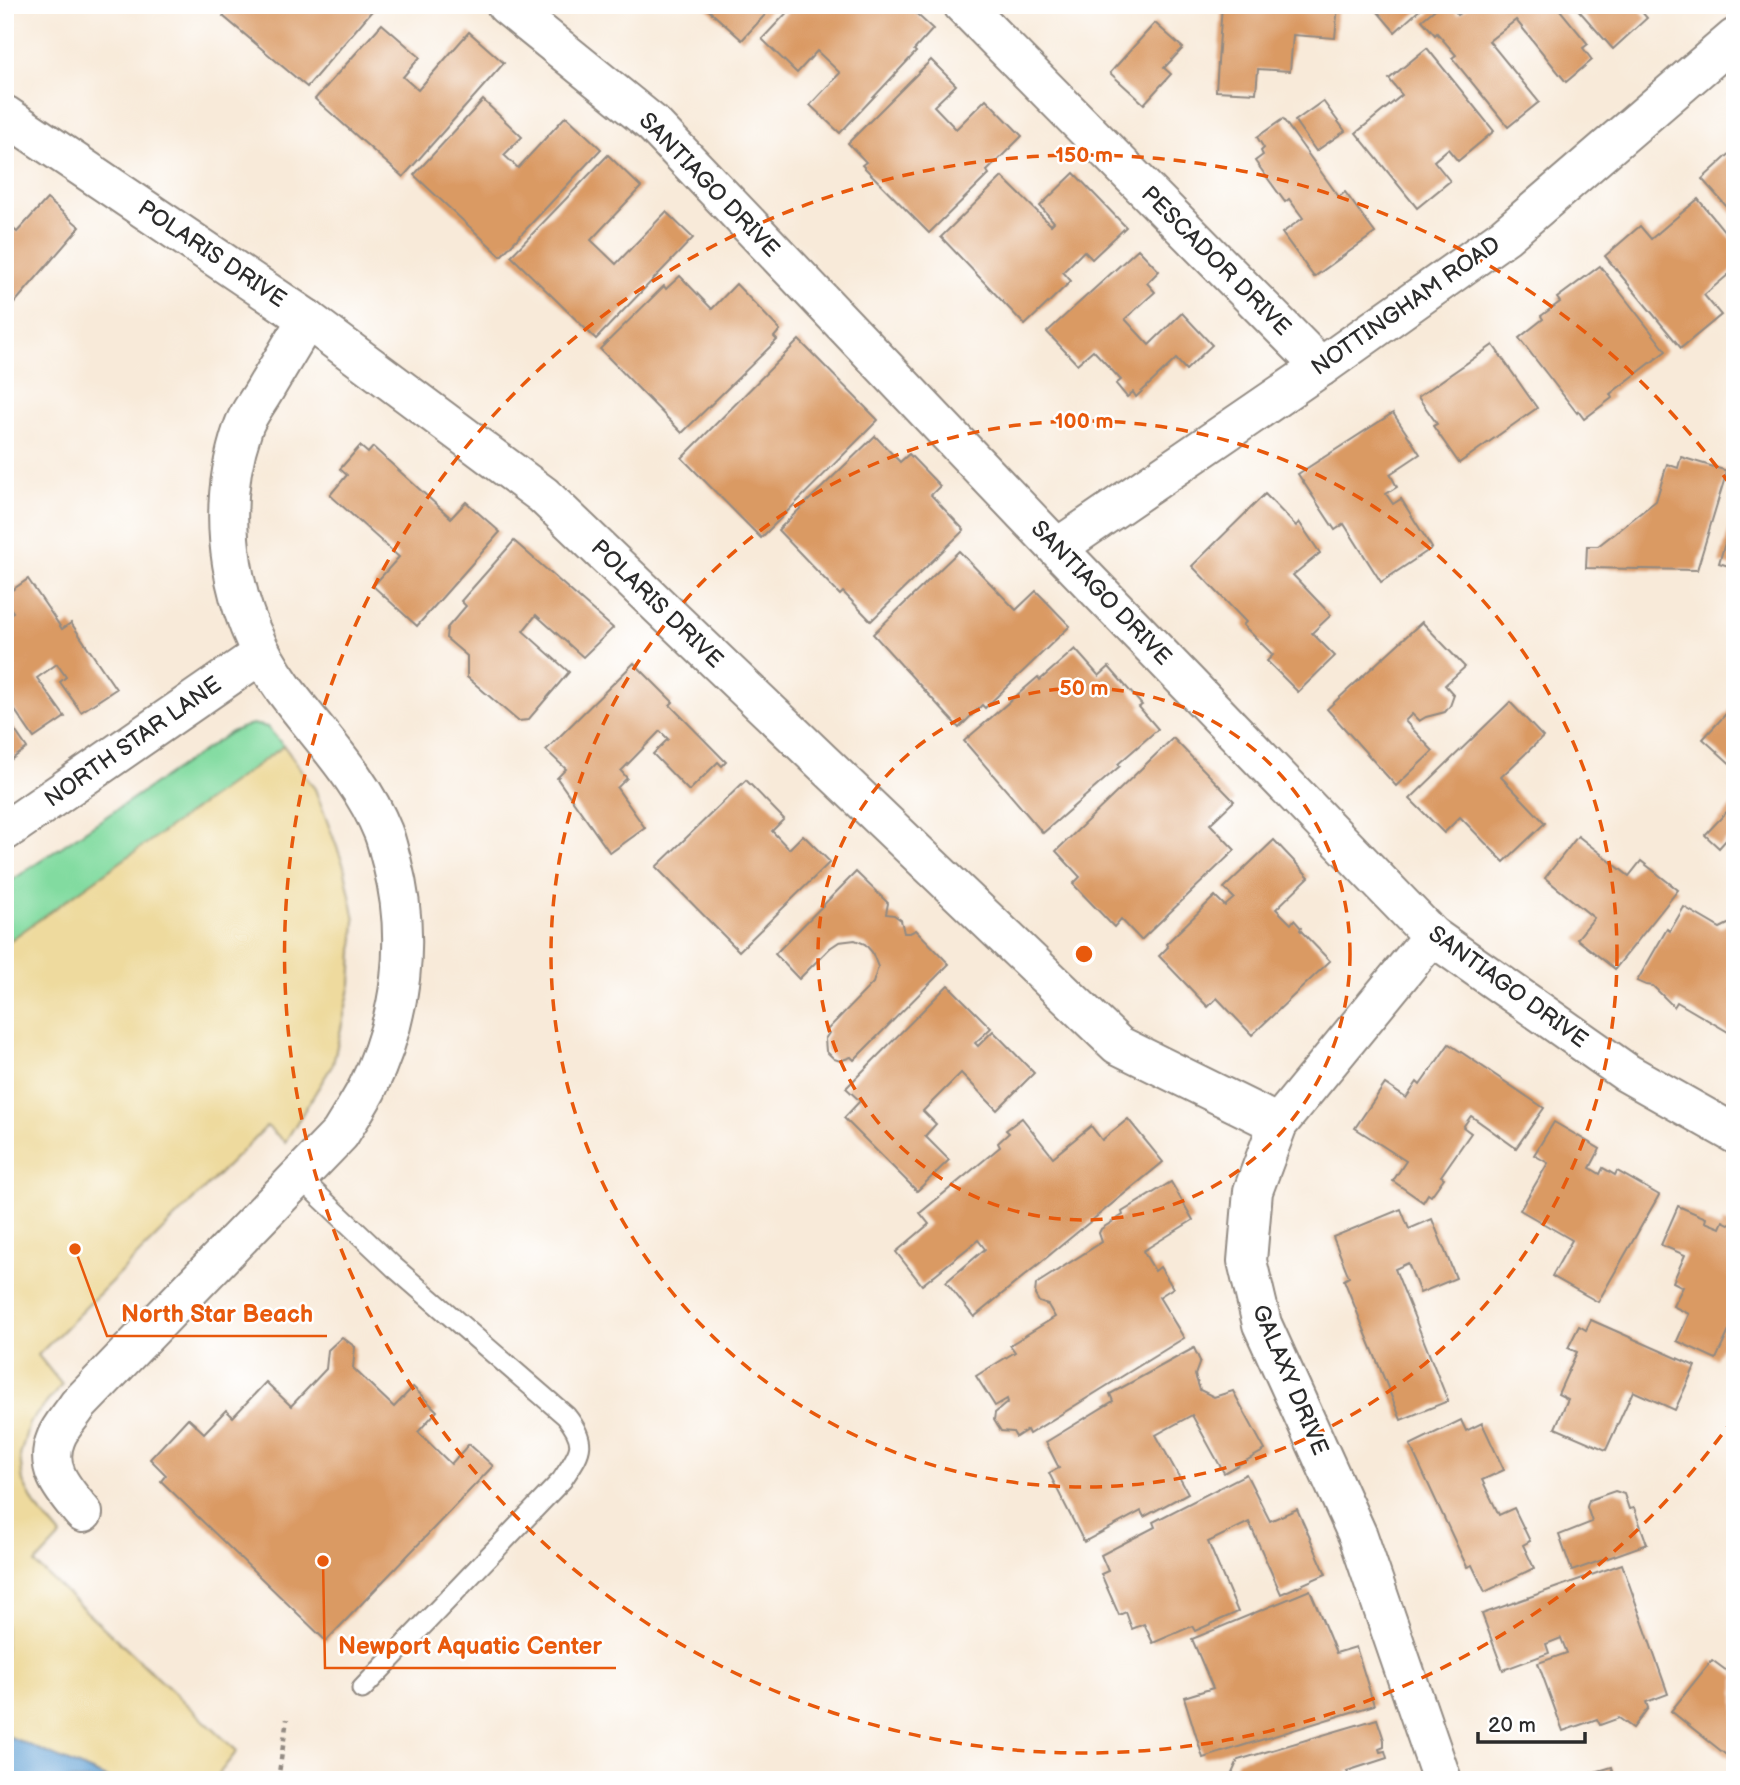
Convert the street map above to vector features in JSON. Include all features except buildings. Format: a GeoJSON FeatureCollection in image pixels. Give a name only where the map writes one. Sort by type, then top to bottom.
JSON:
{"type":"FeatureCollection","features":[{"type":"Feature","properties":{"kind":"street","name":"SANTIAGO DRIVE"},"geometry":{"type":"LineString","coordinates":[[506,5],[653,124],[1432,936],[1627,1073],[1735,1134]]}},
{"type":"Feature","properties":{"kind":"street","name":"PESCADOR DRIVE"},"geometry":{"type":"LineString","coordinates":[[963,5],[1321,367]]}},
{"type":"Feature","properties":{"kind":"street","name":"NOTTINGHAM ROAD"},"geometry":{"type":"LineString","coordinates":[[1057,548],[1321,367],[1505,236],[1735,38]]}},
{"type":"Feature","properties":{"kind":"street","name":"POLARIS DRIVE"},"geometry":{"type":"LineString","coordinates":[[5,115],[307,318],[543,495],[1118,1045],[1278,1124]]}},
{"type":"Feature","properties":{"kind":"street"},"geometry":{"type":"LineString","coordinates":[[83,1513],[60,1485],[51,1463],[56,1438],[78,1405],[340,1134],[367,1089],[387,1039],[400,991],[403,945],[399,891],[384,833],[360,789],[261,654],[241,605],[229,549],[230,482],[243,426],[307,318]]}},
{"type":"Feature","properties":{"kind":"street","name":"NORTH STAR LANE"},"geometry":{"type":"LineString","coordinates":[[5,831],[261,654]]}},
{"type":"Feature","properties":{"kind":"street","name":"GALAXY DRIVE"},"geometry":{"type":"LineString","coordinates":[[1432,936],[1278,1124],[1253,1191],[1247,1261],[1262,1324],[1358,1536],[1442,1780]]}},
{"type":"Feature","properties":{"kind":"lane"},"geometry":{"type":"LineString","coordinates":[[300,1178],[394,1267],[566,1416],[578,1432],[580,1451],[562,1480],[362,1689]]}},
{"type":"Feature","properties":{"kind":"path"},"geometry":{"type":"LineString","coordinates":[[278,1780],[287,1719]]}},
{"type":"Feature","properties":{"kind":"green space"},"geometry":{"type":"Polygon","coordinates":[[[252,724],[267,727],[284,746],[5,944],[5,885],[231,732],[252,724]]]}},
{"type":"Feature","properties":{"kind":"sand"},"geometry":{"type":"Polygon","coordinates":[[[284,746],[315,789],[344,866],[355,920],[351,984],[333,1064],[285,1142],[267,1126],[38,1355],[62,1385],[29,1423],[20,1456],[23,1482],[36,1507],[61,1536],[35,1564],[237,1751],[214,1780],[111,1780],[5,1735],[5,944],[284,746]]]}},
{"type":"Feature","properties":{"kind":"water"},"geometry":{"type":"Polygon","coordinates":[[[5,1735],[111,1780],[5,1780],[5,1735]]]}},
{"type":"Feature","properties":{"kind":"place","name":"North Star Beach"},"geometry":{"type":"Point","coordinates":[75,1249]}},
{"type":"Feature","properties":{"kind":"place","name":"Newport Aquatic Center"},"geometry":{"type":"Point","coordinates":[323,1561]}}]}
